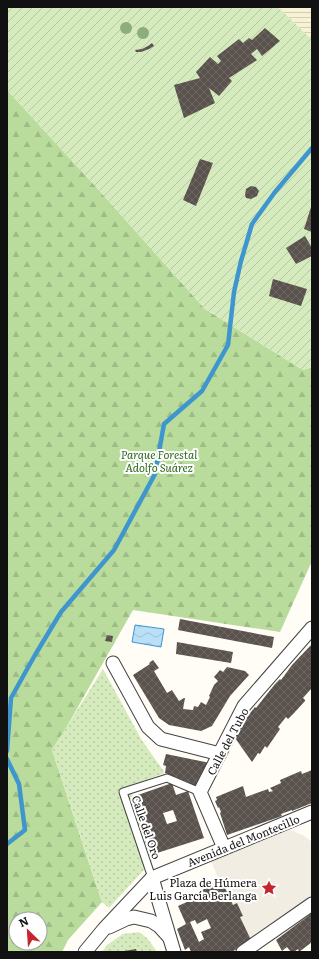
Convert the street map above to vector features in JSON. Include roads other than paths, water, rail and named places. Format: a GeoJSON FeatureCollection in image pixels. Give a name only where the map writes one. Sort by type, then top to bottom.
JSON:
{"type":"FeatureCollection","features":[{"type":"Feature","properties":{"kind":"street","name":"Calle del Tubo"},"geometry":{"type":"LineString","coordinates":[[200,792],[244,706],[312,628]]}},
{"type":"Feature","properties":{"kind":"street"},"geometry":{"type":"LineString","coordinates":[[113,663],[148,727],[161,739],[220,754]]}},
{"type":"Feature","properties":{"kind":"street"},"geometry":{"type":"LineString","coordinates":[[200,792],[224,848]]}},
{"type":"Feature","properties":{"kind":"street","name":"Avenida del Montecillo"},"geometry":{"type":"LineString","coordinates":[[152,878],[224,848],[311,815]]}},
{"type":"Feature","properties":{"kind":"street"},"geometry":{"type":"LineString","coordinates":[[85,952],[104,929],[152,878]]}},
{"type":"Feature","properties":{"kind":"street"},"geometry":{"type":"LineString","coordinates":[[152,878],[174,952]]}},
{"type":"Feature","properties":{"kind":"street"},"geometry":{"type":"LineString","coordinates":[[243,952],[312,904]]}},
{"type":"Feature","properties":{"kind":"street"},"geometry":{"type":"LineString","coordinates":[[104,929],[134,917],[151,921],[159,926],[170,939]]}},
{"type":"Feature","properties":{"kind":"lane","name":"Calle del Oro"},"geometry":{"type":"LineString","coordinates":[[152,878],[123,792],[167,778],[200,792]]}},
{"type":"Feature","properties":{"kind":"water"},"geometry":{"type":"Polygon","coordinates":[[[135,625],[164,629],[161,647],[132,642],[135,625]]]}},
{"type":"Feature","properties":{"kind":"waterway"},"geometry":{"type":"LineString","coordinates":[[7,751],[11,698],[61,612],[114,550],[155,474],[164,424],[202,391],[228,345],[234,292],[252,224],[275,192],[312,148]]}},
{"type":"Feature","properties":{"kind":"waterway"},"geometry":{"type":"LineString","coordinates":[[7,759],[19,784],[25,830],[7,844]]}},
{"type":"Feature","properties":{"kind":"place","name":"Plaza de Húmera Luis García Berlanga"},"geometry":{"type":"Point","coordinates":[269,888]}},
{"type":"Feature","properties":{"kind":"park label","name":"Parque Forestal Adolfo Suárez"},"geometry":{"type":"Point","coordinates":[159,460]}}]}
